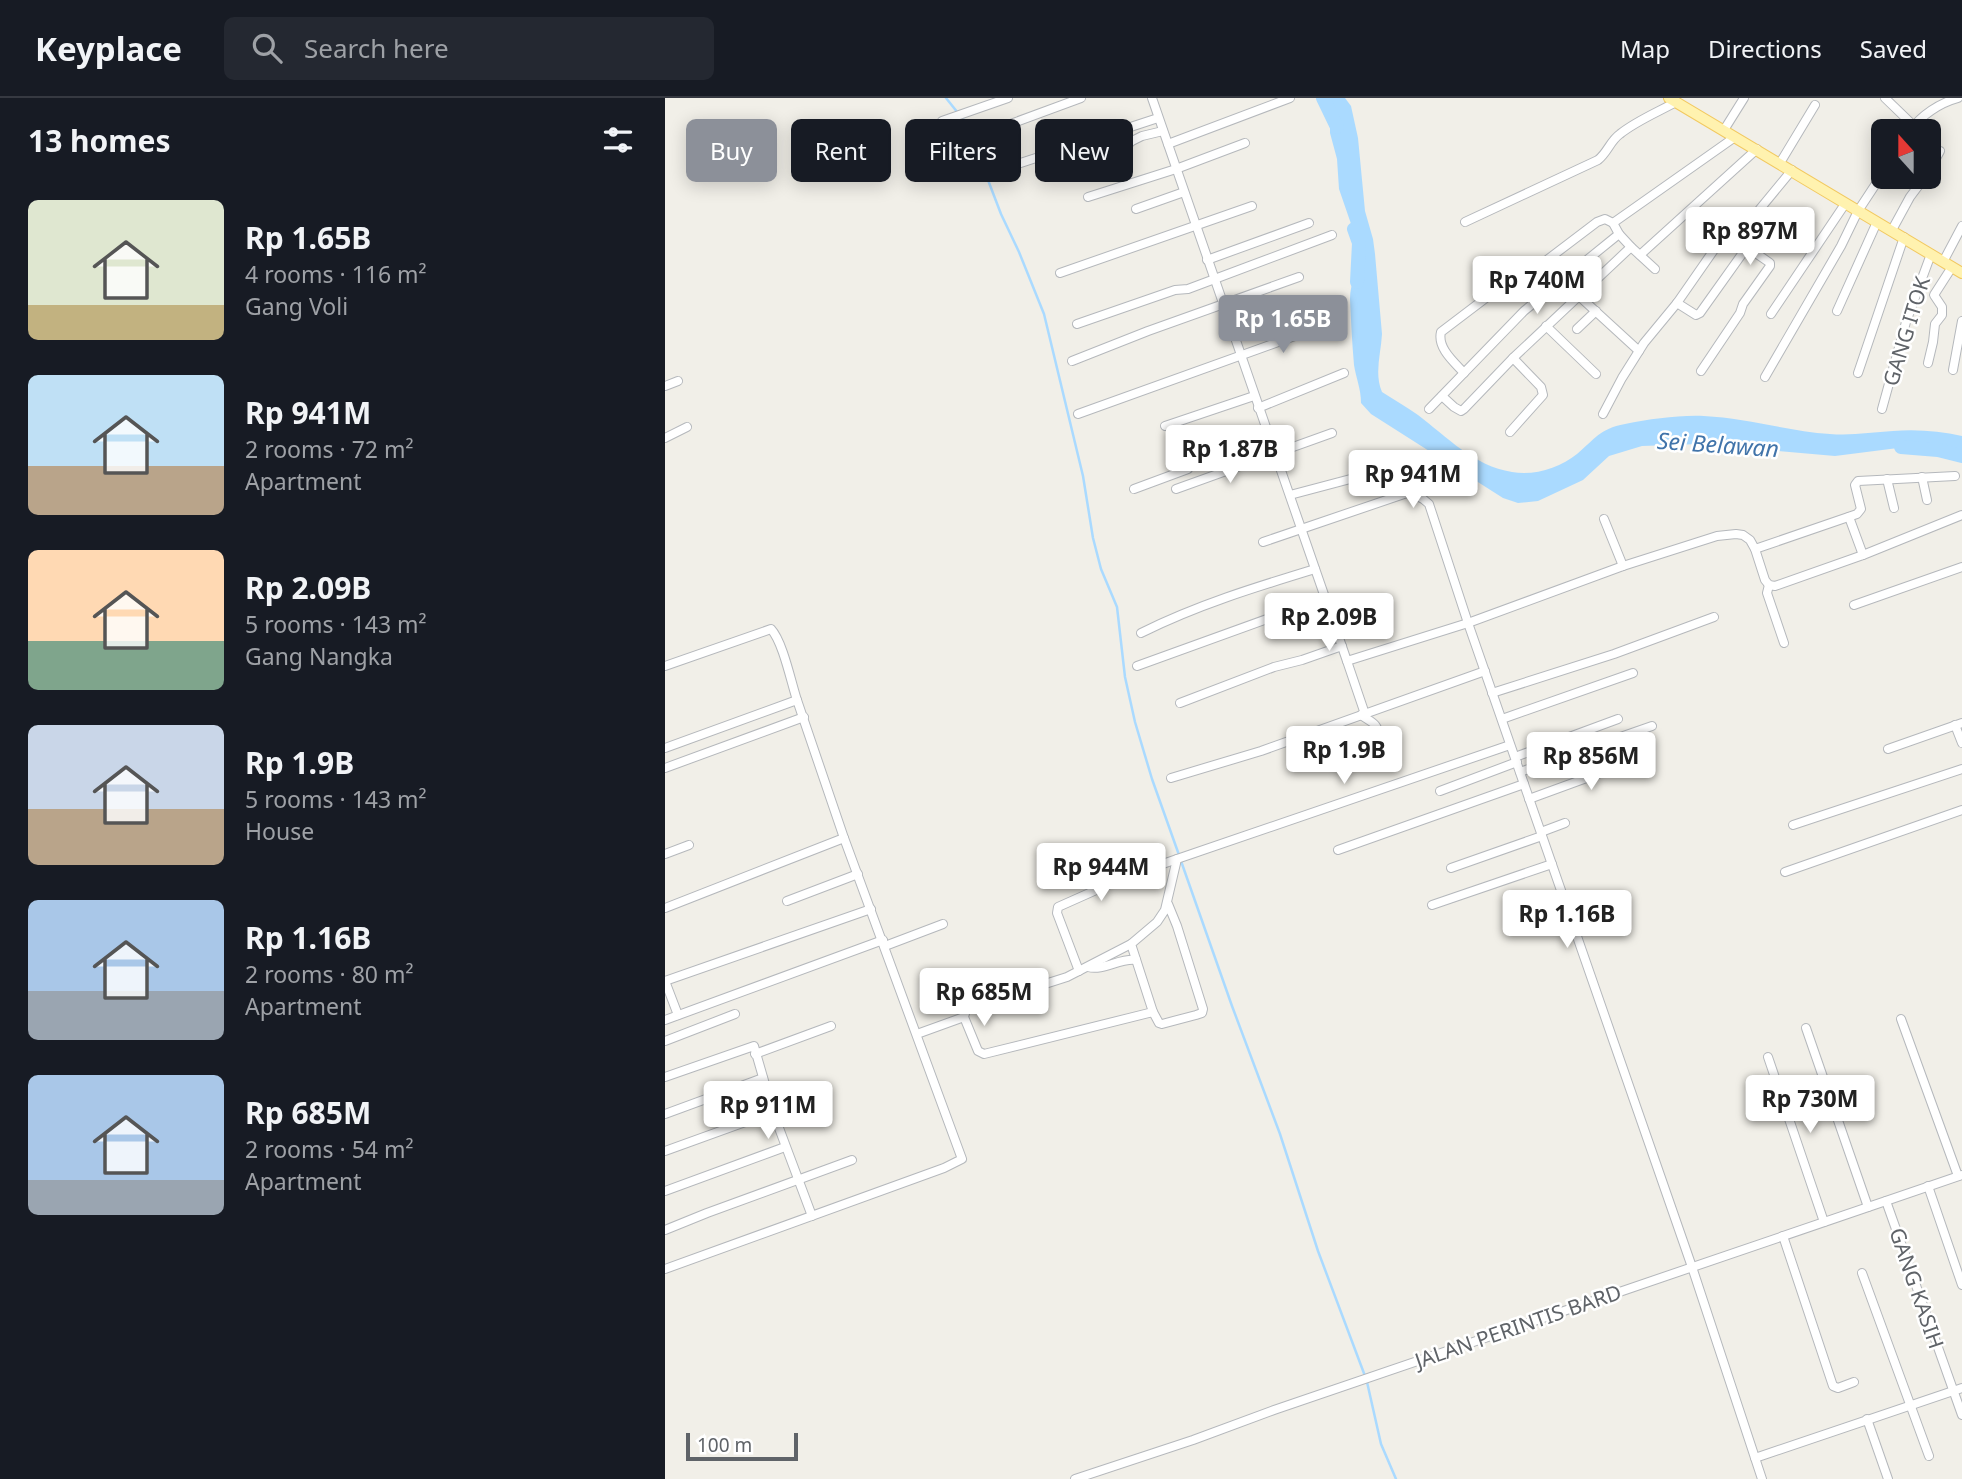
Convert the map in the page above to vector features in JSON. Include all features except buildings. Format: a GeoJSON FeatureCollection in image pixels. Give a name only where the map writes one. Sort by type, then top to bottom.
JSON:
{"type":"FeatureCollection","features":[{"type":"Feature","properties":{"kind":"main road"},"geometry":{"type":"LineString","coordinates":[[1672,100],[1952,267]]}},
{"type":"Feature","properties":{"kind":"street"},"geometry":{"type":"LineString","coordinates":[[950,119],[1008,98]]}},
{"type":"Feature","properties":{"kind":"street"},"geometry":{"type":"LineString","coordinates":[[1021,121],[1081,98]]}},
{"type":"Feature","properties":{"kind":"street"},"geometry":{"type":"LineString","coordinates":[[1151,98],[1342,646],[1363,715],[1376,725],[1380,737],[1352,752]]}},
{"type":"Feature","properties":{"kind":"street"},"geometry":{"type":"LineString","coordinates":[[1168,144],[1290,98]]}},
{"type":"Feature","properties":{"kind":"street"},"geometry":{"type":"LineString","coordinates":[[1724,130],[1744,98]]}},
{"type":"Feature","properties":{"kind":"street"},"geometry":{"type":"LineString","coordinates":[[1885,98],[1904,119]]}},
{"type":"Feature","properties":{"kind":"street"},"geometry":{"type":"LineString","coordinates":[[1922,119],[1932,110],[1958,98]]}},
{"type":"Feature","properties":{"kind":"street"},"geometry":{"type":"LineString","coordinates":[[1465,222],[1598,160],[1607,154],[1609,145],[1619,134],[1672,100]]}},
{"type":"Feature","properties":{"kind":"street"},"geometry":{"type":"LineString","coordinates":[[1780,163],[1815,105]]}},
{"type":"Feature","properties":{"kind":"street"},"geometry":{"type":"LineString","coordinates":[[1021,163],[1159,118]]}},
{"type":"Feature","properties":{"kind":"street"},"geometry":{"type":"LineString","coordinates":[[1133,140],[1163,131]]}},
{"type":"Feature","properties":{"kind":"street"},"geometry":{"type":"LineString","coordinates":[[1613,223],[1735,137]]}},
{"type":"Feature","properties":{"kind":"street"},"geometry":{"type":"LineString","coordinates":[[1088,197],[1176,169],[1245,143]]}},
{"type":"Feature","properties":{"kind":"street"},"geometry":{"type":"LineString","coordinates":[[1640,255],[1757,149]]}},
{"type":"Feature","properties":{"kind":"street"},"geometry":{"type":"LineString","coordinates":[[1736,237],[1791,170]]}},
{"type":"Feature","properties":{"kind":"street"},"geometry":{"type":"LineString","coordinates":[[1765,377],[1872,189]]}},
{"type":"Feature","properties":{"kind":"street"},"geometry":{"type":"LineString","coordinates":[[1892,230],[1916,189]]}},
{"type":"Feature","properties":{"kind":"street"},"geometry":{"type":"LineString","coordinates":[[1136,209],[1184,192]]}},
{"type":"Feature","properties":{"kind":"street"},"geometry":{"type":"LineString","coordinates":[[1771,314],[1845,204]]}},
{"type":"Feature","properties":{"kind":"street"},"geometry":{"type":"LineString","coordinates":[[1060,273],[1252,206]]}},
{"type":"Feature","properties":{"kind":"street"},"geometry":{"type":"LineString","coordinates":[[1464,373],[1449,357],[1439,339],[1441,332],[1495,291],[1542,263],[1597,222],[1605,219],[1613,223],[1619,234],[1655,269]]}},
{"type":"Feature","properties":{"kind":"street"},"geometry":{"type":"LineString","coordinates":[[1837,311],[1877,222]]}},
{"type":"Feature","properties":{"kind":"street"},"geometry":{"type":"LineString","coordinates":[[1207,260],[1309,223]]}},
{"type":"Feature","properties":{"kind":"street"},"geometry":{"type":"LineString","coordinates":[[1928,363],[1935,324],[1942,315],[1942,307],[1934,295],[1952,267],[1962,226]]}},
{"type":"Feature","properties":{"kind":"street"},"geometry":{"type":"LineString","coordinates":[[1603,414],[1639,351],[1728,233],[1770,262],[1770,266],[1701,371]]}},
{"type":"Feature","properties":{"kind":"street"},"geometry":{"type":"LineString","coordinates":[[1429,409],[1524,311],[1619,234]]}},
{"type":"Feature","properties":{"kind":"street"},"geometry":{"type":"LineString","coordinates":[[1077,324],[1175,290],[1185,290],[1332,235]]}},
{"type":"Feature","properties":{"kind":"street"},"geometry":{"type":"LineString","coordinates":[[1858,373],[1904,237]]}},
{"type":"Feature","properties":{"kind":"street"},"geometry":{"type":"LineString","coordinates":[[1442,396],[1460,411],[1463,410],[1513,358],[1631,247]]}},
{"type":"Feature","properties":{"kind":"street"},"geometry":{"type":"LineString","coordinates":[[1677,303],[1693,314],[1700,313],[1747,247]]}},
{"type":"Feature","properties":{"kind":"street","name":"GANG ITOK"},"geometry":{"type":"LineString","coordinates":[[1882,409],[1906,322],[1931,254]]}},
{"type":"Feature","properties":{"kind":"street"},"geometry":{"type":"LineString","coordinates":[[1072,361],[1299,277]]}},
{"type":"Feature","properties":{"kind":"street"},"geometry":{"type":"LineString","coordinates":[[1579,296],[1639,351]]}},
{"type":"Feature","properties":{"kind":"street"},"geometry":{"type":"LineString","coordinates":[[1577,329],[1596,311]]}},
{"type":"Feature","properties":{"kind":"street"},"geometry":{"type":"LineString","coordinates":[[1953,370],[1962,321]]}},
{"type":"Feature","properties":{"kind":"street"},"geometry":{"type":"LineString","coordinates":[[1546,326],[1595,374]]}},
{"type":"Feature","properties":{"kind":"street"},"geometry":{"type":"LineString","coordinates":[[1078,414],[1317,328]]}},
{"type":"Feature","properties":{"kind":"street"},"geometry":{"type":"LineString","coordinates":[[1510,432],[1543,395],[1541,387],[1513,358]]}},
{"type":"Feature","properties":{"kind":"street"},"geometry":{"type":"LineString","coordinates":[[1258,408],[1344,373]]}},
{"type":"Feature","properties":{"kind":"street"},"geometry":{"type":"LineString","coordinates":[[665,386],[678,381]]}},
{"type":"Feature","properties":{"kind":"street"},"geometry":{"type":"LineString","coordinates":[[1165,426],[1254,396]]}},
{"type":"Feature","properties":{"kind":"street"},"geometry":{"type":"LineString","coordinates":[[665,438],[687,427]]}},
{"type":"Feature","properties":{"kind":"street"},"geometry":{"type":"LineString","coordinates":[[1134,489],[1188,469],[1192,456],[1267,432]]}},
{"type":"Feature","properties":{"kind":"street"},"geometry":{"type":"LineString","coordinates":[[1176,489],[1332,433]]}},
{"type":"Feature","properties":{"kind":"street"},"geometry":{"type":"LineString","coordinates":[[1290,495],[1370,475],[1385,479],[1429,504],[1692,1267],[1762,1479]]}},
{"type":"Feature","properties":{"kind":"street"},"geometry":{"type":"LineString","coordinates":[[1755,549],[1857,514],[1861,509],[1855,485],[1858,481],[1955,476]]}},
{"type":"Feature","properties":{"kind":"street"},"geometry":{"type":"LineString","coordinates":[[1922,477],[1927,500]]}},
{"type":"Feature","properties":{"kind":"street"},"geometry":{"type":"LineString","coordinates":[[1887,479],[1894,508]]}},
{"type":"Feature","properties":{"kind":"street"},"geometry":{"type":"LineString","coordinates":[[1263,542],[1410,492]]}},
{"type":"Feature","properties":{"kind":"street"},"geometry":{"type":"LineString","coordinates":[[1769,585],[1780,585],[1863,555],[1962,515]]}},
{"type":"Feature","properties":{"kind":"street"},"geometry":{"type":"LineString","coordinates":[[1849,517],[1863,555]]}},
{"type":"Feature","properties":{"kind":"street"},"geometry":{"type":"LineString","coordinates":[[1604,519],[1623,566]]}},
{"type":"Feature","properties":{"kind":"street"},"geometry":{"type":"LineString","coordinates":[[1347,661],[1468,623],[1623,566],[1728,534],[1743,535],[1750,540],[1769,585]]}},
{"type":"Feature","properties":{"kind":"street"},"geometry":{"type":"LineString","coordinates":[[1854,605],[1962,567]]}},
{"type":"Feature","properties":{"kind":"street"},"geometry":{"type":"LineString","coordinates":[[1141,633],[1232,595],[1315,569]]}},
{"type":"Feature","properties":{"kind":"street"},"geometry":{"type":"LineString","coordinates":[[1769,585],[1767,593],[1784,643]]}},
{"type":"Feature","properties":{"kind":"street"},"geometry":{"type":"LineString","coordinates":[[1137,666],[1325,598]]}},
{"type":"Feature","properties":{"kind":"street"},"geometry":{"type":"LineString","coordinates":[[1492,693],[1614,654],[1714,617]]}},
{"type":"Feature","properties":{"kind":"street"},"geometry":{"type":"LineString","coordinates":[[665,666],[771,629],[774,632],[844,838],[962,1158],[944,1168],[665,1269]]}},
{"type":"Feature","properties":{"kind":"street"},"geometry":{"type":"LineString","coordinates":[[1180,703],[1274,667],[1342,646]]}},
{"type":"Feature","properties":{"kind":"street"},"geometry":{"type":"LineString","coordinates":[[1171,778],[1261,751],[1485,671]]}},
{"type":"Feature","properties":{"kind":"street"},"geometry":{"type":"LineString","coordinates":[[1502,719],[1633,673]]}},
{"type":"Feature","properties":{"kind":"street"},"geometry":{"type":"LineString","coordinates":[[665,748],[797,700]]}},
{"type":"Feature","properties":{"kind":"street"},"geometry":{"type":"LineString","coordinates":[[665,768],[804,717]]}},
{"type":"Feature","properties":{"kind":"street"},"geometry":{"type":"LineString","coordinates":[[1440,791],[1618,719]]}},
{"type":"Feature","properties":{"kind":"street"},"geometry":{"type":"LineString","coordinates":[[1888,749],[1958,724],[1962,743]]}},
{"type":"Feature","properties":{"kind":"street"},"geometry":{"type":"LineString","coordinates":[[1520,772],[1652,726]]}},
{"type":"Feature","properties":{"kind":"street"},"geometry":{"type":"LineString","coordinates":[[1079,971],[1057,912],[1058,908],[1123,878],[1510,745]]}},
{"type":"Feature","properties":{"kind":"street"},"geometry":{"type":"LineString","coordinates":[[1529,799],[1644,757]]}},
{"type":"Feature","properties":{"kind":"street"},"geometry":{"type":"LineString","coordinates":[[1793,825],[1962,769]]}},
{"type":"Feature","properties":{"kind":"street"},"geometry":{"type":"LineString","coordinates":[[1338,850],[1524,784]]}},
{"type":"Feature","properties":{"kind":"street"},"geometry":{"type":"LineString","coordinates":[[1785,872],[1962,810]]}},
{"type":"Feature","properties":{"kind":"street"},"geometry":{"type":"LineString","coordinates":[[1451,868],[1565,823]]}},
{"type":"Feature","properties":{"kind":"street"},"geometry":{"type":"LineString","coordinates":[[665,908],[844,838]]}},
{"type":"Feature","properties":{"kind":"street"},"geometry":{"type":"LineString","coordinates":[[665,854],[689,845]]}},
{"type":"Feature","properties":{"kind":"street"},"geometry":{"type":"LineString","coordinates":[[1153,1012],[984,1054],[978,1051],[964,1017],[966,1010],[970,1008],[1047,984],[1088,967],[1117,949],[1131,944],[1157,922],[1168,904],[1181,858]]}},
{"type":"Feature","properties":{"kind":"street"},"geometry":{"type":"LineString","coordinates":[[1432,905],[1552,864]]}},
{"type":"Feature","properties":{"kind":"street"},"geometry":{"type":"LineString","coordinates":[[787,901],[858,874]]}},
{"type":"Feature","properties":{"kind":"street"},"geometry":{"type":"LineString","coordinates":[[1131,944],[1159,1023],[1202,1013],[1203,1009],[1168,904]]}},
{"type":"Feature","properties":{"kind":"street"},"geometry":{"type":"LineString","coordinates":[[678,1015],[665,981],[871,909]]}},
{"type":"Feature","properties":{"kind":"street"},"geometry":{"type":"LineString","coordinates":[[665,1020],[943,924]]}},
{"type":"Feature","properties":{"kind":"street"},"geometry":{"type":"LineString","coordinates":[[1088,967],[1096,968],[1136,960]]}},
{"type":"Feature","properties":{"kind":"street"},"geometry":{"type":"LineString","coordinates":[[665,1041],[736,1014]]}},
{"type":"Feature","properties":{"kind":"street"},"geometry":{"type":"LineString","coordinates":[[917,1034],[964,1017]]}},
{"type":"Feature","properties":{"kind":"street"},"geometry":{"type":"LineString","coordinates":[[1901,1018],[1960,1175]]}},
{"type":"Feature","properties":{"kind":"street"},"geometry":{"type":"LineString","coordinates":[[755,1054],[831,1026]]}},
{"type":"Feature","properties":{"kind":"street"},"geometry":{"type":"LineString","coordinates":[[1806,1028],[1868,1207]]}},
{"type":"Feature","properties":{"kind":"street"},"geometry":{"type":"LineString","coordinates":[[665,1077],[754,1046],[773,1112],[812,1216]]}},
{"type":"Feature","properties":{"kind":"street"},"geometry":{"type":"LineString","coordinates":[[1768,1057],[1824,1222]]}},
{"type":"Feature","properties":{"kind":"street"},"geometry":{"type":"LineString","coordinates":[[665,1114],[763,1078]]}},
{"type":"Feature","properties":{"kind":"street"},"geometry":{"type":"LineString","coordinates":[[665,1151],[773,1112]]}},
{"type":"Feature","properties":{"kind":"street"},"geometry":{"type":"LineString","coordinates":[[665,1191],[785,1147]]}},
{"type":"Feature","properties":{"kind":"street"},"geometry":{"type":"LineString","coordinates":[[665,1230],[852,1160]]}},
{"type":"Feature","properties":{"kind":"street","name":"JALAN PERINTIS BARD"},"geometry":{"type":"LineString","coordinates":[[1075,1479],[1960,1175]]}},
{"type":"Feature","properties":{"kind":"street"},"geometry":{"type":"LineString","coordinates":[[1928,1186],[1962,1285]]}},
{"type":"Feature","properties":{"kind":"street","name":"GANG KASIH"},"geometry":{"type":"LineString","coordinates":[[1886,1200],[1957,1390],[1962,1415]]}},
{"type":"Feature","properties":{"kind":"street"},"geometry":{"type":"LineString","coordinates":[[1783,1236],[1833,1386],[1837,1388],[1854,1382]]}},
{"type":"Feature","properties":{"kind":"street"},"geometry":{"type":"LineString","coordinates":[[1862,1273],[1929,1456]]}},
{"type":"Feature","properties":{"kind":"street"},"geometry":{"type":"LineString","coordinates":[[1755,1458],[1957,1390]]}},
{"type":"Feature","properties":{"kind":"street"},"geometry":{"type":"LineString","coordinates":[[1867,1419],[1888,1479]]}},
{"type":"Feature","properties":{"kind":"water","name":"Sei Belawan"},"geometry":{"type":"Polygon","coordinates":[[[1326,98],[1345,98],[1351,106],[1358,138],[1365,211],[1375,254],[1382,334],[1378,371],[1382,392],[1485,464],[1512,472],[1538,472],[1570,459],[1598,435],[1616,426],[1694,416],[1720,417],[1830,434],[1910,430],[1945,433],[1962,436],[1962,452],[1948,448],[1898,448],[1835,456],[1700,444],[1642,446],[1609,456],[1583,480],[1538,501],[1518,503],[1503,498],[1371,414],[1361,403],[1354,365],[1350,299],[1360,250],[1339,189],[1337,159],[1330,133],[1330,112],[1326,98]]]}},
{"type":"Feature","properties":{"kind":"waterway"},"geometry":{"type":"LineString","coordinates":[[946,98],[958,113]]}},
{"type":"Feature","properties":{"kind":"waterway","name":"Sei Belawan"},"geometry":{"type":"LineString","coordinates":[[1323,98],[1337,127]]}},
{"type":"Feature","properties":{"kind":"waterway"},"geometry":{"type":"LineString","coordinates":[[962,118],[982,148],[988,180],[1044,314],[1083,476],[1093,538],[1101,569],[1117,607],[1125,677],[1135,722],[1179,855]]}},
{"type":"Feature","properties":{"kind":"waterway","name":"Sei Belawan"},"geometry":{"type":"LineString","coordinates":[[1354,229],[1359,243],[1357,282]]}},
{"type":"Feature","properties":{"kind":"waterway","name":"Sei Belawan"},"geometry":{"type":"LineString","coordinates":[[1901,447],[1938,450],[1962,456]]}},
{"type":"Feature","properties":{"kind":"waterway"},"geometry":{"type":"LineString","coordinates":[[1181,861],[1280,1134],[1318,1251],[1365,1376]]}},
{"type":"Feature","properties":{"kind":"waterway"},"geometry":{"type":"LineString","coordinates":[[1367,1382],[1381,1444],[1396,1479]]}}]}
